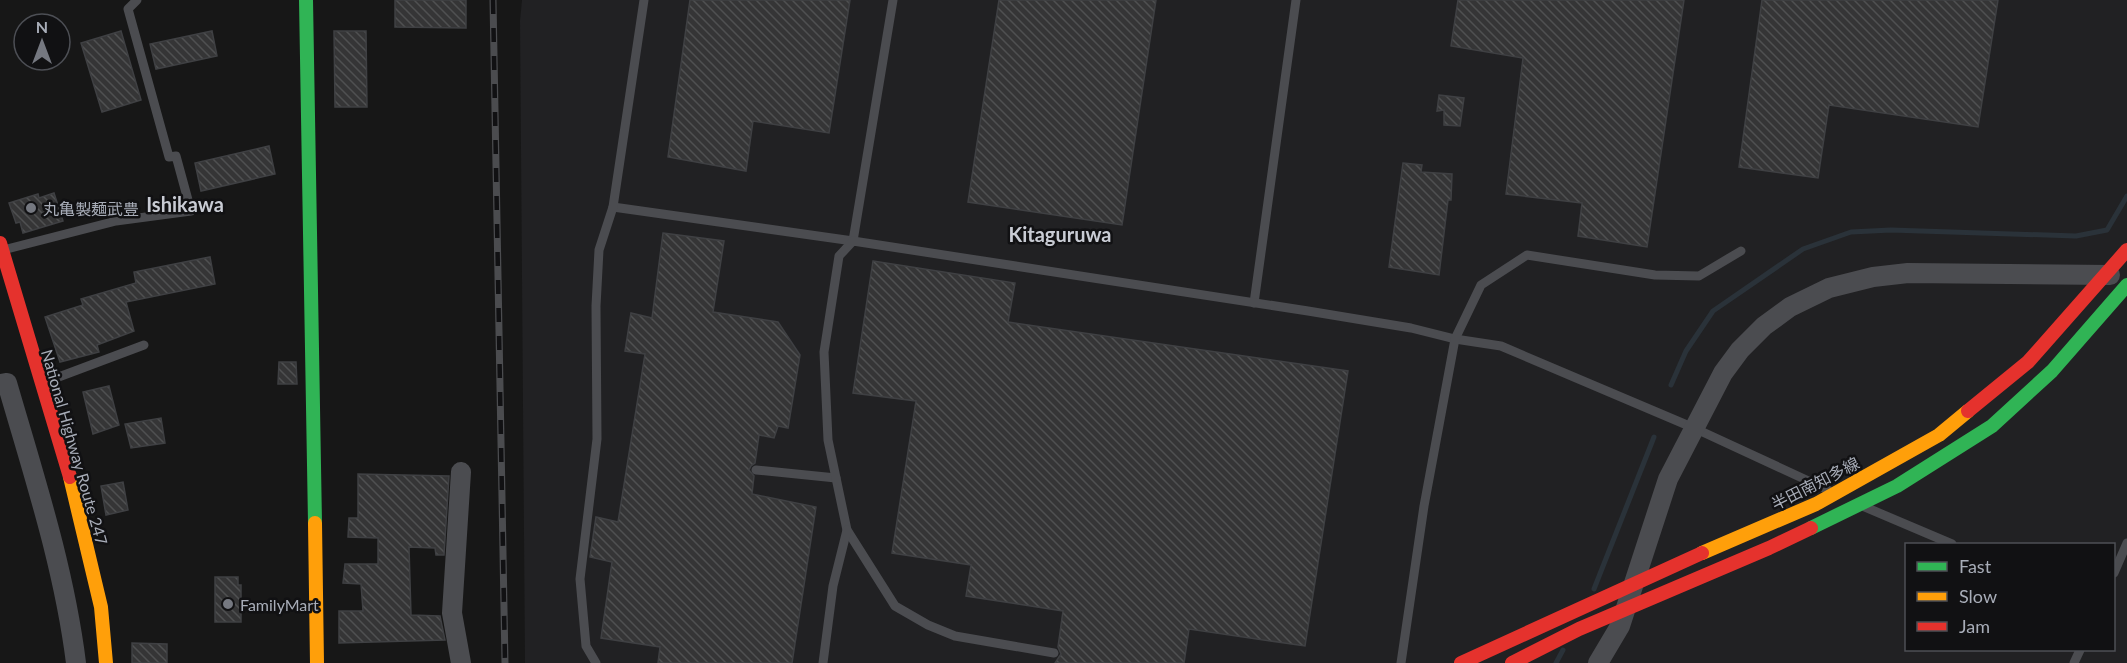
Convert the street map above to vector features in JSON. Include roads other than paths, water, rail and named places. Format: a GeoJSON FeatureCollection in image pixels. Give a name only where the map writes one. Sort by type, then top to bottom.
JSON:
{"type":"FeatureCollection","features":[{"type":"Feature","properties":{"kind":"main road"},"geometry":{"type":"LineString","coordinates":[[306,0],[317,663]]}},
{"type":"Feature","properties":{"kind":"main road","name":"National Highway Route 247"},"geometry":{"type":"LineString","coordinates":[[1,247],[71,481],[101,607],[106,663]]}},
{"type":"Feature","properties":{"kind":"main road","name":"半田南知多線"},"geometry":{"type":"LineString","coordinates":[[1461,663],[1616,591],[1816,504],[1939,435],[2028,362],[2127,250]]}},
{"type":"Feature","properties":{"kind":"main road"},"geometry":{"type":"LineString","coordinates":[[1512,663],[1579,629],[1769,548],[1897,486],[1992,426],[2052,371],[2127,285]]}},
{"type":"Feature","properties":{"kind":"street"},"geometry":{"type":"LineString","coordinates":[[1598,663],[1620,626],[1668,479],[1723,373],[1740,350],[1764,326],[1790,307],[1829,288],[1873,277],[1908,273],[2079,276],[2127,274]]}},
{"type":"Feature","properties":{"kind":"street"},"geometry":{"type":"LineString","coordinates":[[0,384],[7,383],[62,575],[76,663]]}},
{"type":"Feature","properties":{"kind":"street"},"geometry":{"type":"LineString","coordinates":[[461,471],[452,614],[461,663]]}},
{"type":"Feature","properties":{"kind":"lane"},"geometry":{"type":"LineString","coordinates":[[1,247],[116,221],[191,211],[176,156],[169,157],[128,9],[137,0]]}},
{"type":"Feature","properties":{"kind":"lane"},"geometry":{"type":"LineString","coordinates":[[596,663],[585,646],[580,579],[597,439],[596,306],[599,250],[614,207],[644,0]]}},
{"type":"Feature","properties":{"kind":"lane"},"geometry":{"type":"LineString","coordinates":[[893,0],[854,241],[839,256],[824,352],[828,440],[847,530],[895,606],[928,625],[955,636],[1054,653]]}},
{"type":"Feature","properties":{"kind":"lane"},"geometry":{"type":"LineString","coordinates":[[1254,303],[1296,0]]}},
{"type":"Feature","properties":{"kind":"lane"},"geometry":{"type":"LineString","coordinates":[[614,207],[854,241],[1254,303],[1411,328],[1455,339],[1501,346],[1694,428],[1892,520],[1950,543]]}},
{"type":"Feature","properties":{"kind":"lane"},"geometry":{"type":"LineString","coordinates":[[1401,663],[1424,506],[1455,339],[1481,285],[1527,255],[1655,275],[1699,276],[1741,251]]}},
{"type":"Feature","properties":{"kind":"lane"},"geometry":{"type":"LineString","coordinates":[[41,383],[144,345]]}},
{"type":"Feature","properties":{"kind":"lane"},"geometry":{"type":"LineString","coordinates":[[756,470],[836,478]]}},
{"type":"Feature","properties":{"kind":"lane"},"geometry":{"type":"LineString","coordinates":[[823,663],[833,586],[847,530]]}},
{"type":"Feature","properties":{"kind":"lane"},"geometry":{"type":"LineString","coordinates":[[2115,571],[2127,543]]}},
{"type":"Feature","properties":{"kind":"waterway"},"geometry":{"type":"LineString","coordinates":[[1671,385],[1686,351],[1713,311],[1803,249],[1851,232],[1891,230],[2076,236],[2107,230],[2127,196]]}},
{"type":"Feature","properties":{"kind":"waterway"},"geometry":{"type":"LineString","coordinates":[[1594,589],[1654,437]]}},
{"type":"Feature","properties":{"kind":"waterway"},"geometry":{"type":"LineString","coordinates":[[1556,663],[1563,650]]}},
{"type":"Feature","properties":{"kind":"railway"},"geometry":{"type":"LineString","coordinates":[[493,0],[505,663]]}},
{"type":"Feature","properties":{"kind":"place","name":"丸亀製麺武豊"},"geometry":{"type":"Point","coordinates":[31,208]}},
{"type":"Feature","properties":{"kind":"place","name":"FamilyMart"},"geometry":{"type":"Point","coordinates":[228,604]}},
{"type":"Feature","properties":{"kind":"district","name":"Ishikawa"},"geometry":{"type":"Point","coordinates":[185,204]}},
{"type":"Feature","properties":{"kind":"district","name":"Kitaguruwa"},"geometry":{"type":"Point","coordinates":[1060,234]}}]}
